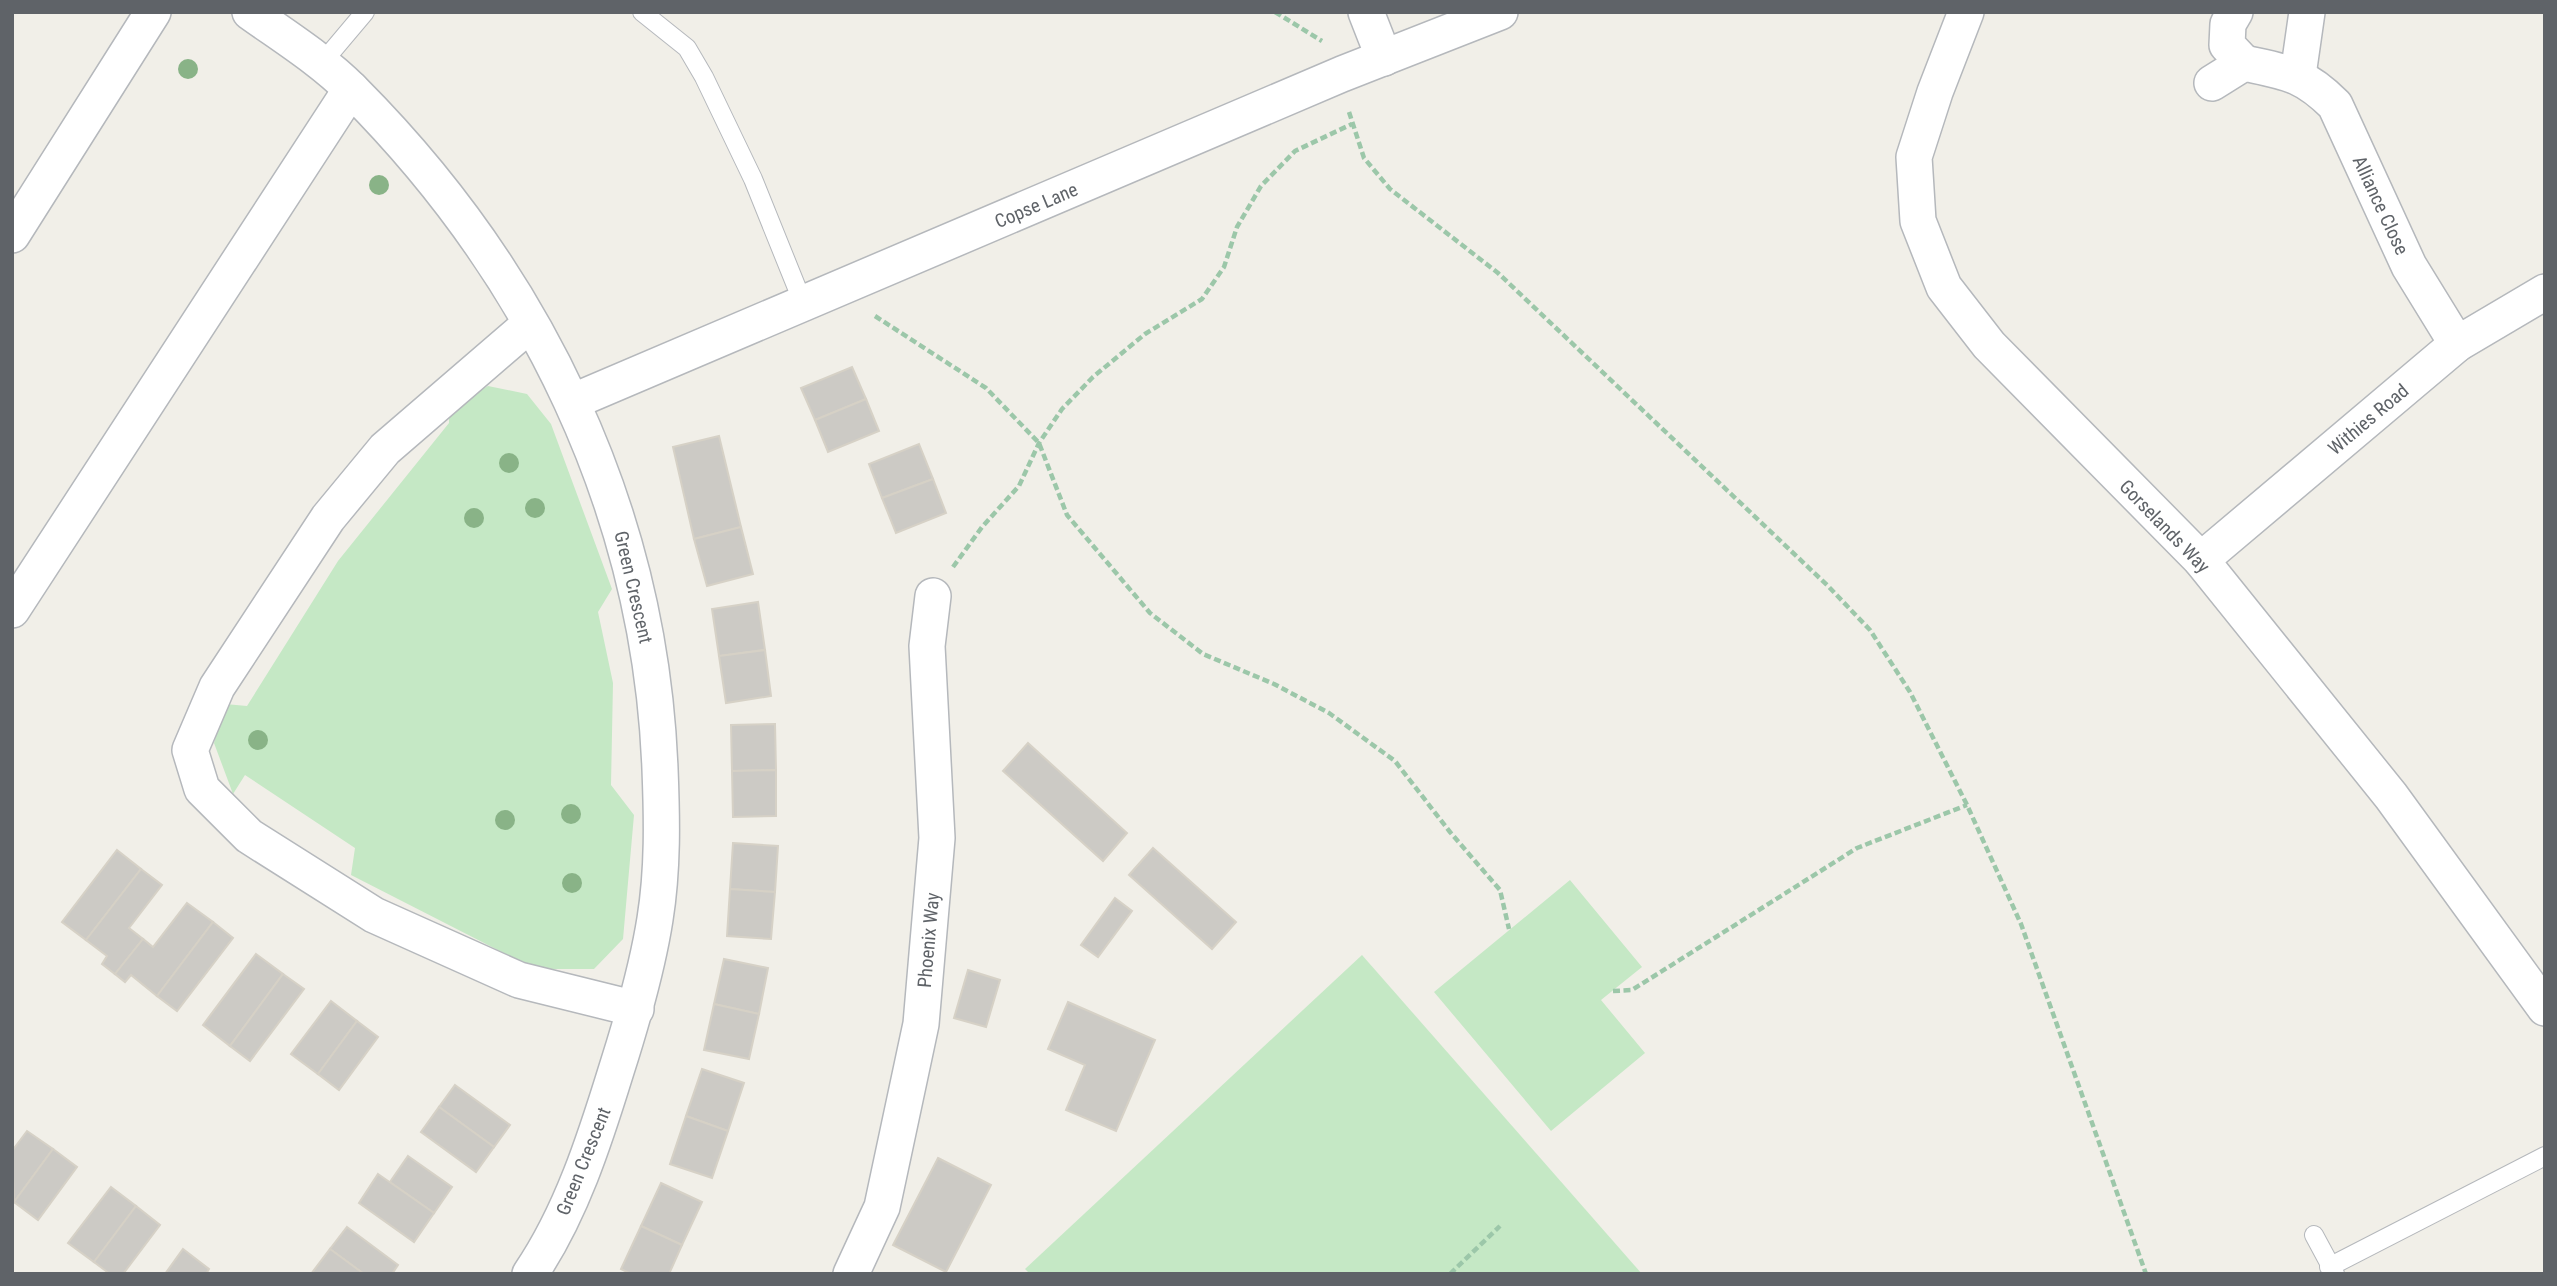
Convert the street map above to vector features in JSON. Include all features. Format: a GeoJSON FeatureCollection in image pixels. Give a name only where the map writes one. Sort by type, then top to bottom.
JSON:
{"type":"FeatureCollection","features":[{"type":"Feature","properties":{"kind":"street"},"geometry":{"type":"LineString","coordinates":[[12,235],[153,12]]}},
{"type":"Feature","properties":{"kind":"street","name":"Green Crescent"},"geometry":{"type":"LineString","coordinates":[[250,12],[323,63],[351,89],[429,174],[479,241],[574,401],[618,514],[645,624],[659,728],[663,833],[655,917],[636,1009],[604,1111],[572,1195],[535,1272]]}},
{"type":"Feature","properties":{"kind":"street"},"geometry":{"type":"LineString","coordinates":[[1366,12],[1384,58]]}},
{"type":"Feature","properties":{"kind":"street","name":"Copse Lane"},"geometry":{"type":"LineString","coordinates":[[574,401],[1342,75],[1500,12]]}},
{"type":"Feature","properties":{"kind":"street","name":"Gorselands Way"},"geometry":{"type":"LineString","coordinates":[[1966,12],[1935,92],[1914,157],[1918,221],[1944,286],[1989,345],[2201,560],[2391,796],[2545,1009]]}},
{"type":"Feature","properties":{"kind":"street"},"geometry":{"type":"LineString","coordinates":[[2212,83],[2244,62],[2227,44],[2228,24],[2235,12]]}},
{"type":"Feature","properties":{"kind":"street"},"geometry":{"type":"LineString","coordinates":[[2298,75],[2307,12]]}},
{"type":"Feature","properties":{"kind":"street","name":"Alliance Close"},"geometry":{"type":"LineString","coordinates":[[2244,62],[2298,75],[2317,87],[2335,104],[2409,266],[2457,344]]}},
{"type":"Feature","properties":{"kind":"street"},"geometry":{"type":"LineString","coordinates":[[12,610],[351,89]]}},
{"type":"Feature","properties":{"kind":"street","name":"Withies Road"},"geometry":{"type":"LineString","coordinates":[[2201,560],[2457,344],[2545,292]]}},
{"type":"Feature","properties":{"kind":"street"},"geometry":{"type":"LineString","coordinates":[[530,324],[385,449],[328,518],[217,687],[190,750],[202,789],[249,836],[374,915],[519,980],[636,1009]]}},
{"type":"Feature","properties":{"kind":"street","name":"Phoenix Way"},"geometry":{"type":"LineString","coordinates":[[852,1274],[882,1207],[921,1024],[937,838],[927,646],[933,596]]}},
{"type":"Feature","properties":{"kind":"lane"},"geometry":{"type":"LineString","coordinates":[[323,63],[365,12]]}},
{"type":"Feature","properties":{"kind":"lane"},"geometry":{"type":"LineString","coordinates":[[642,12],[687,48],[704,77],[753,179],[803,303]]}},
{"type":"Feature","properties":{"kind":"lane"},"geometry":{"type":"LineString","coordinates":[[2314,1235],[2332,1270],[2545,1156]]}},
{"type":"Feature","properties":{"kind":"path"},"geometry":{"type":"LineString","coordinates":[[1275,12],[1328,45],[1342,75],[1352,124],[1364,158],[1390,188],[1498,273],[1828,586],[1870,630],[1910,692],[1967,805],[2021,924],[2146,1274]]}},
{"type":"Feature","properties":{"kind":"path"},"geometry":{"type":"LineString","coordinates":[[933,596],[982,527],[1018,486],[1039,443],[1062,409],[1093,377],[1145,334],[1202,299],[1224,267],[1237,228],[1261,186],[1295,151],[1352,124]]}},
{"type":"Feature","properties":{"kind":"path"},"geometry":{"type":"LineString","coordinates":[[836,290],[986,388],[1039,443],[1068,515],[1150,613],[1203,654],[1274,684],[1329,713],[1395,761],[1450,832],[1500,890],[1509,929]]}},
{"type":"Feature","properties":{"kind":"path"},"geometry":{"type":"LineString","coordinates":[[1613,990],[1632,990],[1857,848],[1967,805]]}},
{"type":"Feature","properties":{"kind":"path"},"geometry":{"type":"LineString","coordinates":[[1450,1274],[1500,1226]]}},
{"type":"Feature","properties":{"kind":"green space"},"geometry":{"type":"Polygon","coordinates":[[[488,386],[527,394],[551,424],[612,589],[598,612],[613,683],[611,785],[634,815],[623,939],[594,969],[535,969],[351,875],[355,848],[245,775],[233,794],[214,743],[225,704],[247,706],[338,561],[449,423],[449,409],[488,386]]]}},
{"type":"Feature","properties":{"kind":"green space"},"geometry":{"type":"Polygon","coordinates":[[[1570,880],[1642,967],[1601,1000],[1645,1053],[1551,1131],[1434,992],[1570,880]]]}},
{"type":"Feature","properties":{"kind":"green space"},"geometry":{"type":"Polygon","coordinates":[[[1362,955],[1642,1274],[1030,1274],[1025,1269],[1362,955]]]}},
{"type":"Feature","properties":{"kind":"building"},"geometry":{"type":"Polygon","coordinates":[[[852,367],[866,399],[815,420],[801,388],[852,367]]]}},
{"type":"Feature","properties":{"kind":"building"},"geometry":{"type":"Polygon","coordinates":[[[866,399],[879,431],[828,452],[815,420],[866,399]]]}},
{"type":"Feature","properties":{"kind":"building"},"geometry":{"type":"Polygon","coordinates":[[[719,436],[741,527],[694,539],[673,447],[719,436]]]}},
{"type":"Feature","properties":{"kind":"building"},"geometry":{"type":"Polygon","coordinates":[[[919,444],[933,479],[882,498],[869,464],[919,444]]]}},
{"type":"Feature","properties":{"kind":"building"},"geometry":{"type":"Polygon","coordinates":[[[933,479],[946,513],[896,533],[882,498],[933,479]]]}},
{"type":"Feature","properties":{"kind":"building"},"geometry":{"type":"Polygon","coordinates":[[[741,527],[753,574],[707,586],[694,539],[741,527]]]}},
{"type":"Feature","properties":{"kind":"building"},"geometry":{"type":"Polygon","coordinates":[[[758,602],[765,650],[719,656],[712,609],[758,602]]]}},
{"type":"Feature","properties":{"kind":"building"},"geometry":{"type":"Polygon","coordinates":[[[765,650],[771,696],[726,703],[719,656],[765,650]]]}},
{"type":"Feature","properties":{"kind":"building"},"geometry":{"type":"Polygon","coordinates":[[[775,724],[776,770],[732,771],[731,725],[775,724]]]}},
{"type":"Feature","properties":{"kind":"building"},"geometry":{"type":"Polygon","coordinates":[[[1028,743],[1127,833],[1103,861],[1003,771],[1028,743]]]}},
{"type":"Feature","properties":{"kind":"building"},"geometry":{"type":"Polygon","coordinates":[[[776,770],[776,816],[733,817],[732,771],[776,770]]]}},
{"type":"Feature","properties":{"kind":"building"},"geometry":{"type":"Polygon","coordinates":[[[733,843],[778,846],[775,892],[730,889],[733,843]]]}},
{"type":"Feature","properties":{"kind":"building"},"geometry":{"type":"Polygon","coordinates":[[[1153,848],[1236,922],[1212,949],[1129,875],[1153,848]]]}},
{"type":"Feature","properties":{"kind":"building"},"geometry":{"type":"Polygon","coordinates":[[[117,850],[141,869],[86,940],[62,922],[117,850]]]}},
{"type":"Feature","properties":{"kind":"building"},"geometry":{"type":"Polygon","coordinates":[[[141,869],[162,885],[129,928],[143,939],[115,974],[102,964],[107,956],[86,940],[141,869]]]}},
{"type":"Feature","properties":{"kind":"building"},"geometry":{"type":"Polygon","coordinates":[[[730,889],[775,892],[771,939],[727,936],[730,889]]]}},
{"type":"Feature","properties":{"kind":"building"},"geometry":{"type":"Polygon","coordinates":[[[1115,898],[1132,911],[1098,957],[1081,945],[1115,898]]]}},
{"type":"Feature","properties":{"kind":"building"},"geometry":{"type":"Polygon","coordinates":[[[187,903],[213,922],[157,996],[131,975],[125,982],[115,974],[143,939],[153,947],[187,903]]]}},
{"type":"Feature","properties":{"kind":"building"},"geometry":{"type":"Polygon","coordinates":[[[213,922],[233,938],[177,1011],[157,996],[213,922]]]}},
{"type":"Feature","properties":{"kind":"building"},"geometry":{"type":"Polygon","coordinates":[[[256,954],[283,974],[230,1046],[203,1025],[256,954]]]}},
{"type":"Feature","properties":{"kind":"building"},"geometry":{"type":"Polygon","coordinates":[[[724,959],[768,968],[759,1014],[714,1004],[724,959]]]}},
{"type":"Feature","properties":{"kind":"building"},"geometry":{"type":"Polygon","coordinates":[[[968,970],[1000,980],[986,1027],[954,1018],[968,970]]]}},
{"type":"Feature","properties":{"kind":"building"},"geometry":{"type":"Polygon","coordinates":[[[283,974],[304,989],[250,1061],[230,1046],[283,974]]]}},
{"type":"Feature","properties":{"kind":"building"},"geometry":{"type":"Polygon","coordinates":[[[331,1001],[357,1021],[318,1074],[291,1054],[331,1001]]]}},
{"type":"Feature","properties":{"kind":"building"},"geometry":{"type":"Polygon","coordinates":[[[1068,1002],[1155,1040],[1116,1131],[1066,1110],[1085,1065],[1048,1049],[1068,1002]]]}},
{"type":"Feature","properties":{"kind":"building"},"geometry":{"type":"Polygon","coordinates":[[[714,1004],[759,1014],[749,1059],[704,1050],[714,1004]]]}},
{"type":"Feature","properties":{"kind":"building"},"geometry":{"type":"Polygon","coordinates":[[[357,1021],[378,1037],[339,1090],[318,1074],[357,1021]]]}},
{"type":"Feature","properties":{"kind":"building"},"geometry":{"type":"Polygon","coordinates":[[[702,1069],[744,1083],[728,1131],[686,1116],[702,1069]]]}},
{"type":"Feature","properties":{"kind":"building"},"geometry":{"type":"Polygon","coordinates":[[[455,1085],[510,1125],[494,1147],[439,1107],[455,1085]]]}},
{"type":"Feature","properties":{"kind":"building"},"geometry":{"type":"Polygon","coordinates":[[[439,1107],[494,1147],[476,1172],[421,1132],[439,1107]]]}},
{"type":"Feature","properties":{"kind":"building"},"geometry":{"type":"Polygon","coordinates":[[[686,1116],[728,1131],[712,1178],[670,1164],[686,1116]]]}},
{"type":"Feature","properties":{"kind":"building"},"geometry":{"type":"Polygon","coordinates":[[[27,1131],[53,1149],[14,1202],[12,1151],[27,1131]]]}},
{"type":"Feature","properties":{"kind":"building"},"geometry":{"type":"Polygon","coordinates":[[[53,1149],[77,1167],[38,1220],[14,1202],[53,1149]]]}},
{"type":"Feature","properties":{"kind":"building"},"geometry":{"type":"Polygon","coordinates":[[[408,1156],[452,1187],[434,1213],[390,1182],[408,1156]]]}},
{"type":"Feature","properties":{"kind":"building"},"geometry":{"type":"Polygon","coordinates":[[[938,1158],[991,1185],[946,1272],[893,1245],[938,1158]]]}},
{"type":"Feature","properties":{"kind":"building"},"geometry":{"type":"Polygon","coordinates":[[[378,1174],[434,1213],[414,1242],[359,1203],[378,1174]]]}},
{"type":"Feature","properties":{"kind":"building"},"geometry":{"type":"Polygon","coordinates":[[[661,1183],[702,1202],[682,1245],[641,1226],[661,1183]]]}},
{"type":"Feature","properties":{"kind":"building"},"geometry":{"type":"Polygon","coordinates":[[[111,1187],[136,1206],[94,1262],[68,1243],[111,1187]]]}},
{"type":"Feature","properties":{"kind":"building"},"geometry":{"type":"Polygon","coordinates":[[[136,1206],[160,1225],[123,1274],[110,1274],[94,1262],[136,1206]]]}},
{"type":"Feature","properties":{"kind":"building"},"geometry":{"type":"Polygon","coordinates":[[[641,1226],[682,1245],[669,1274],[631,1274],[621,1269],[641,1226]]]}},
{"type":"Feature","properties":{"kind":"building"},"geometry":{"type":"Polygon","coordinates":[[[347,1227],[398,1265],[392,1274],[364,1274],[330,1249],[347,1227]]]}},
{"type":"Feature","properties":{"kind":"building"},"geometry":{"type":"Polygon","coordinates":[[[183,1249],[209,1269],[206,1274],[165,1274],[183,1249]]]}},
{"type":"Feature","properties":{"kind":"building"},"geometry":{"type":"Polygon","coordinates":[[[330,1249],[364,1274],[311,1274],[330,1249]]]}}]}
